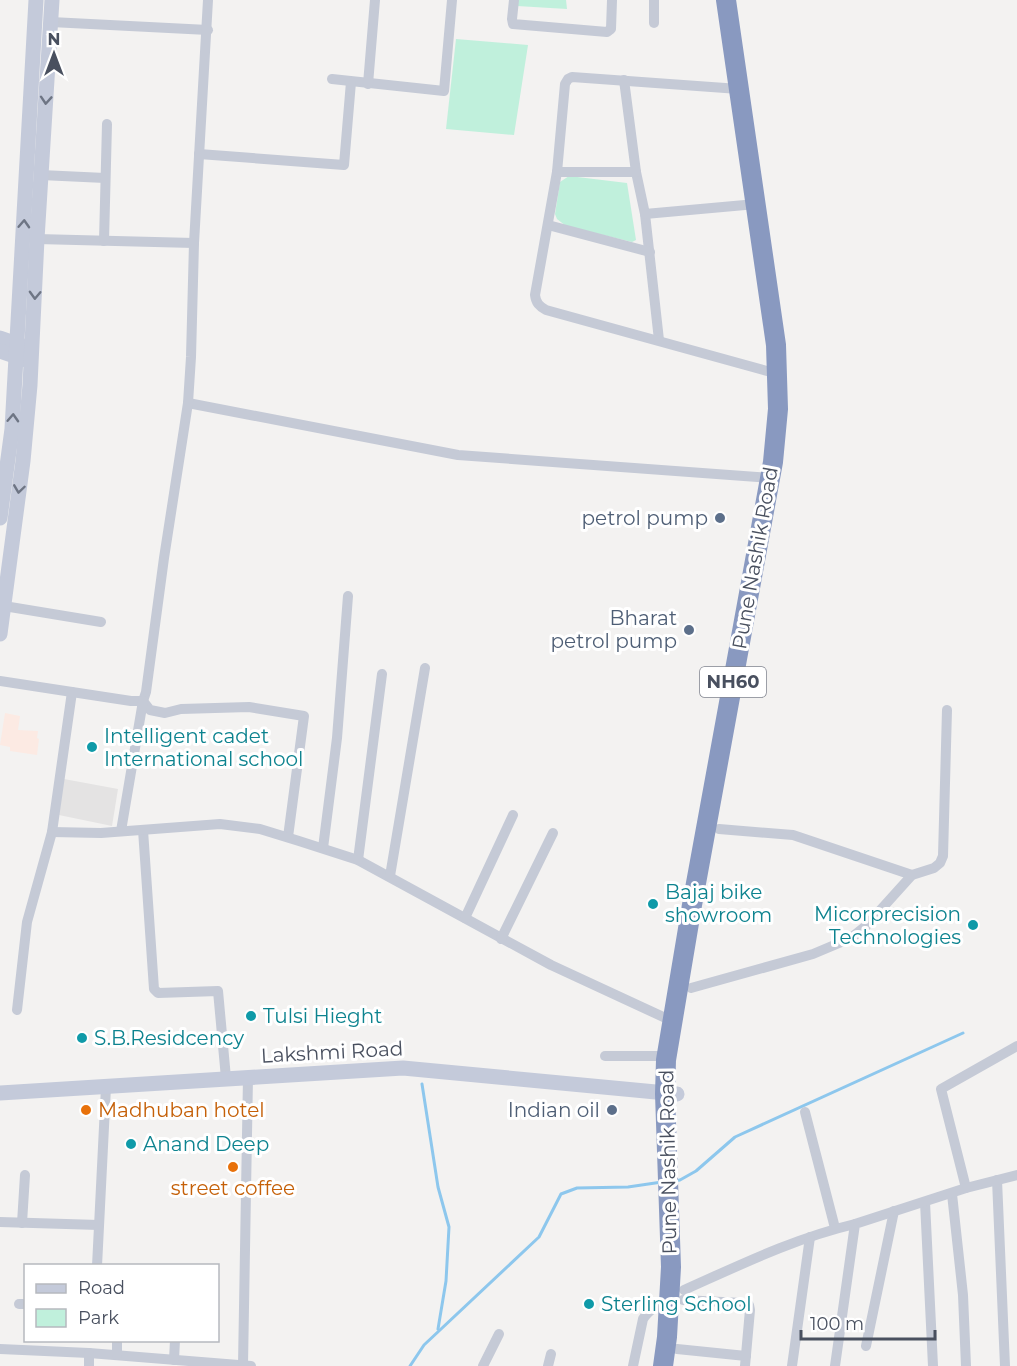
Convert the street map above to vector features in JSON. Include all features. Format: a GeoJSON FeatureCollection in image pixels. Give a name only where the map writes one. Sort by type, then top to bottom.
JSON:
{"type":"FeatureCollection","features":[{"type":"Feature","properties":{"kind":"highway","name":"Pune Nashik Road"},"geometry":{"type":"LineString","coordinates":[[676,1358],[679,1298],[671,1267],[671,1094],[667,1056],[770,478],[778,409],[778,374],[772,312],[726,0]]}},
{"type":"Feature","properties":{"kind":"highway","name":"Pune Nashik Road"},"geometry":{"type":"LineString","coordinates":[[671,1094],[785,466],[791,396],[782,299],[738,0]]}},
{"type":"Feature","properties":{"kind":"highway","name":"Pune Nashik Road"},"geometry":{"type":"LineString","coordinates":[[663,1366],[679,1298]]}},
{"type":"Feature","properties":{"kind":"main road"},"geometry":{"type":"LineString","coordinates":[[0,518],[12,429],[36,0]]}},
{"type":"Feature","properties":{"kind":"main road"},"geometry":{"type":"LineString","coordinates":[[0,634],[23,461],[32,356],[36,238],[52,0]]}},
{"type":"Feature","properties":{"kind":"main road"},"geometry":{"type":"LineString","coordinates":[[0,338],[16,351]]}},
{"type":"Feature","properties":{"kind":"main road"},"geometry":{"type":"LineString","coordinates":[[0,351],[16,351],[32,356]]}},
{"type":"Feature","properties":{"kind":"main road","name":"Lakshmi Road"},"geometry":{"type":"LineString","coordinates":[[0,1093],[403,1068],[671,1094]]}},
{"type":"Feature","properties":{"kind":"street"},"geometry":{"type":"LineString","coordinates":[[121,831],[149,678],[164,558],[188,403],[194,243],[208,0]]}},
{"type":"Feature","properties":{"kind":"street"},"geometry":{"type":"LineString","coordinates":[[368,84],[375,0]]}},
{"type":"Feature","properties":{"kind":"street"},"geometry":{"type":"LineString","coordinates":[[332,80],[444,91],[452,0]]}},
{"type":"Feature","properties":{"kind":"street"},"geometry":{"type":"LineString","coordinates":[[514,0],[513,24],[607,32],[611,29],[612,24],[612,0]]}},
{"type":"Feature","properties":{"kind":"street"},"geometry":{"type":"LineString","coordinates":[[654,0],[654,23]]}},
{"type":"Feature","properties":{"kind":"street"},"geometry":{"type":"LineString","coordinates":[[51,22],[208,30]]}},
{"type":"Feature","properties":{"kind":"street"},"geometry":{"type":"LineString","coordinates":[[739,89],[624,80],[572,77],[568,79],[565,84],[548,225],[534,295],[539,306],[778,374]]}},
{"type":"Feature","properties":{"kind":"street"},"geometry":{"type":"LineString","coordinates":[[624,80],[636,172],[645,214],[659,340]]}},
{"type":"Feature","properties":{"kind":"street"},"geometry":{"type":"LineString","coordinates":[[199,154],[344,165],[351,82]]}},
{"type":"Feature","properties":{"kind":"street"},"geometry":{"type":"LineString","coordinates":[[104,241],[107,124]]}},
{"type":"Feature","properties":{"kind":"street"},"geometry":{"type":"LineString","coordinates":[[556,172],[636,172]]}},
{"type":"Feature","properties":{"kind":"street"},"geometry":{"type":"LineString","coordinates":[[41,175],[105,178]]}},
{"type":"Feature","properties":{"kind":"street"},"geometry":{"type":"LineString","coordinates":[[645,214],[756,204]]}},
{"type":"Feature","properties":{"kind":"street"},"geometry":{"type":"LineString","coordinates":[[548,225],[650,252]]}},
{"type":"Feature","properties":{"kind":"street"},"geometry":{"type":"LineString","coordinates":[[36,238],[194,243]]}},
{"type":"Feature","properties":{"kind":"street"},"geometry":{"type":"LineString","coordinates":[[188,403],[458,454],[770,478]]}},
{"type":"Feature","properties":{"kind":"street"},"geometry":{"type":"LineString","coordinates":[[323,848],[337,738],[348,596]]}},
{"type":"Feature","properties":{"kind":"street"},"geometry":{"type":"LineString","coordinates":[[4,606],[101,622]]}},
{"type":"Feature","properties":{"kind":"street"},"geometry":{"type":"LineString","coordinates":[[390,876],[425,668]]}},
{"type":"Feature","properties":{"kind":"street"},"geometry":{"type":"LineString","coordinates":[[358,860],[382,675]]}},
{"type":"Feature","properties":{"kind":"street"},"geometry":{"type":"LineString","coordinates":[[0,681],[143,701]]}},
{"type":"Feature","properties":{"kind":"street"},"geometry":{"type":"LineString","coordinates":[[17,1010],[27,922],[52,832],[72,692]]}},
{"type":"Feature","properties":{"kind":"street"},"geometry":{"type":"LineString","coordinates":[[143,701],[150,710],[165,713],[181,709],[249,708],[304,716],[288,837]]}},
{"type":"Feature","properties":{"kind":"street"},"geometry":{"type":"LineString","coordinates":[[691,988],[813,954],[851,938],[866,926],[912,875],[934,868],[940,863],[947,710]]}},
{"type":"Feature","properties":{"kind":"street"},"geometry":{"type":"LineString","coordinates":[[465,918],[513,816]]}},
{"type":"Feature","properties":{"kind":"street"},"geometry":{"type":"LineString","coordinates":[[52,832],[143,830],[219,824],[260,829],[288,837],[358,860],[590,985],[672,1021]]}},
{"type":"Feature","properties":{"kind":"street"},"geometry":{"type":"LineString","coordinates":[[719,829],[793,835],[912,875]]}},
{"type":"Feature","properties":{"kind":"street"},"geometry":{"type":"LineString","coordinates":[[143,830],[154,989],[158,993],[218,991],[226,1078]]}},
{"type":"Feature","properties":{"kind":"street"},"geometry":{"type":"LineString","coordinates":[[501,939],[554,833]]}},
{"type":"Feature","properties":{"kind":"street"},"geometry":{"type":"LineString","coordinates":[[966,1188],[941,1089],[944,1085],[1017,1046]]}},
{"type":"Feature","properties":{"kind":"street"},"geometry":{"type":"LineString","coordinates":[[605,1056],[667,1056]]}},
{"type":"Feature","properties":{"kind":"street"},"geometry":{"type":"LineString","coordinates":[[243,1365],[248,1077]]}},
{"type":"Feature","properties":{"kind":"street"},"geometry":{"type":"LineString","coordinates":[[97,1264],[106,1087]]}},
{"type":"Feature","properties":{"kind":"street"},"geometry":{"type":"LineString","coordinates":[[805,1112],[835,1228]]}},
{"type":"Feature","properties":{"kind":"street"},"geometry":{"type":"LineString","coordinates":[[22,1223],[25,1174]]}},
{"type":"Feature","properties":{"kind":"street"},"geometry":{"type":"LineString","coordinates":[[633,1366],[642,1319],[656,1306],[679,1298],[779,1248],[835,1228],[1017,1175]]}},
{"type":"Feature","properties":{"kind":"street"},"geometry":{"type":"LineString","coordinates":[[997,1180],[1005,1366]]}},
{"type":"Feature","properties":{"kind":"street"},"geometry":{"type":"LineString","coordinates":[[952,1194],[963,1295],[966,1366]]}},
{"type":"Feature","properties":{"kind":"street"},"geometry":{"type":"LineString","coordinates":[[925,1202],[933,1366]]}},
{"type":"Feature","properties":{"kind":"street"},"geometry":{"type":"LineString","coordinates":[[866,1346],[894,1212]]}},
{"type":"Feature","properties":{"kind":"street"},"geometry":{"type":"LineString","coordinates":[[0,1222],[99,1225]]}},
{"type":"Feature","properties":{"kind":"street"},"geometry":{"type":"LineString","coordinates":[[835,1366],[855,1224]]}},
{"type":"Feature","properties":{"kind":"street"},"geometry":{"type":"LineString","coordinates":[[792,1366],[810,1237]]}},
{"type":"Feature","properties":{"kind":"street"},"geometry":{"type":"LineString","coordinates":[[676,1358],[745,1361],[750,1310],[748,1305],[742,1303],[679,1298]]}},
{"type":"Feature","properties":{"kind":"street"},"geometry":{"type":"LineString","coordinates":[[483,1366],[499,1334]]}},
{"type":"Feature","properties":{"kind":"street"},"geometry":{"type":"LineString","coordinates":[[117,1342],[117,1355]]}},
{"type":"Feature","properties":{"kind":"street"},"geometry":{"type":"LineString","coordinates":[[168,1362],[175,1342]]}},
{"type":"Feature","properties":{"kind":"street"},"geometry":{"type":"LineString","coordinates":[[0,1349],[46,1346],[168,1362],[250,1366]]}},
{"type":"Feature","properties":{"kind":"street"},"geometry":{"type":"LineString","coordinates":[[89,1353],[89,1366]]}},
{"type":"Feature","properties":{"kind":"street"},"geometry":{"type":"LineString","coordinates":[[548,1366],[551,1354]]}},
{"type":"Feature","properties":{"kind":"shaded area"},"geometry":{"type":"Polygon","coordinates":[[[5,713],[20,716],[18,730],[38,731],[37,755],[10,751],[10,747],[0,745],[5,713]]]}},
{"type":"Feature","properties":{"kind":"shaded area"},"geometry":{"type":"Polygon","coordinates":[[[64,779],[118,789],[112,826],[59,815],[64,779]]]}},
{"type":"Feature","properties":{"kind":"green space"},"geometry":{"type":"Polygon","coordinates":[[[518,0],[566,0],[567,9],[517,6],[518,0]]]}},
{"type":"Feature","properties":{"kind":"green space"},"geometry":{"type":"Polygon","coordinates":[[[456,39],[528,45],[514,135],[446,129],[456,39]]]}},
{"type":"Feature","properties":{"kind":"green space"},"geometry":{"type":"Polygon","coordinates":[[[569,176],[627,183],[636,240],[632,242],[566,226],[557,219],[555,214],[560,182],[569,176]]]}},
{"type":"Feature","properties":{"kind":"waterway"},"geometry":{"type":"LineString","coordinates":[[675,1181],[696,1171],[735,1137],[963,1033]]}},
{"type":"Feature","properties":{"kind":"waterway"},"geometry":{"type":"LineString","coordinates":[[422,1084],[438,1187],[449,1227],[446,1281],[438,1329]]}},
{"type":"Feature","properties":{"kind":"waterway"},"geometry":{"type":"LineString","coordinates":[[410,1366],[424,1345],[539,1237],[561,1194],[577,1188],[628,1187],[662,1182]]}},
{"type":"Feature","properties":{"kind":"place","name":"petrol pump"},"geometry":{"type":"Point","coordinates":[720,518]}},
{"type":"Feature","properties":{"kind":"place","name":"Bharat petrol pump"},"geometry":{"type":"Point","coordinates":[689,630]}},
{"type":"Feature","properties":{"kind":"place","name":"Intelligent cadet International school"},"geometry":{"type":"Point","coordinates":[92,747]}},
{"type":"Feature","properties":{"kind":"place","name":"Bajaj bike showroom"},"geometry":{"type":"Point","coordinates":[653,904]}},
{"type":"Feature","properties":{"kind":"place","name":"Micorprecision Technologies"},"geometry":{"type":"Point","coordinates":[973,925]}},
{"type":"Feature","properties":{"kind":"place","name":"Tulsi Hieght"},"geometry":{"type":"Point","coordinates":[251,1016]}},
{"type":"Feature","properties":{"kind":"place","name":"S.B.Residcency"},"geometry":{"type":"Point","coordinates":[82,1038]}},
{"type":"Feature","properties":{"kind":"place","name":"Madhuban hotel"},"geometry":{"type":"Point","coordinates":[86,1110]}},
{"type":"Feature","properties":{"kind":"place","name":"Indian oil"},"geometry":{"type":"Point","coordinates":[612,1110]}},
{"type":"Feature","properties":{"kind":"place","name":"Anand Deep"},"geometry":{"type":"Point","coordinates":[131,1144]}},
{"type":"Feature","properties":{"kind":"place","name":"street coffee"},"geometry":{"type":"Point","coordinates":[233,1167]}},
{"type":"Feature","properties":{"kind":"place","name":"Sterling School"},"geometry":{"type":"Point","coordinates":[589,1304]}}]}
